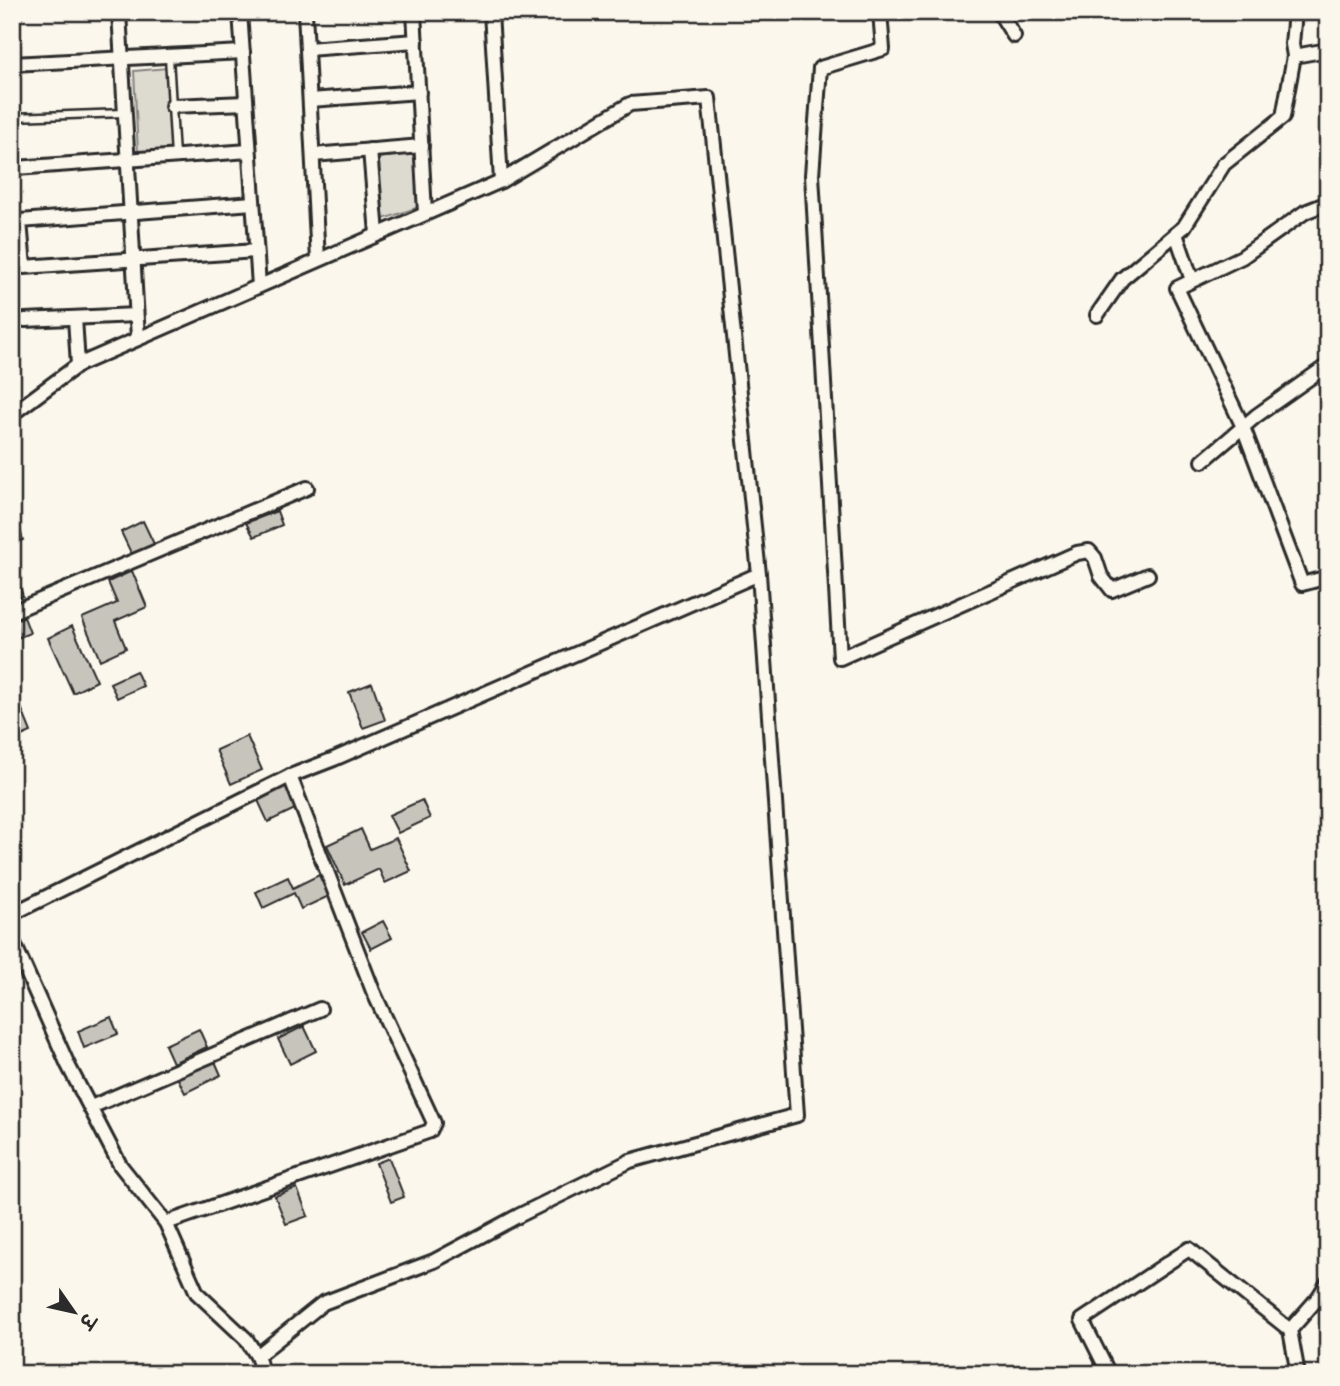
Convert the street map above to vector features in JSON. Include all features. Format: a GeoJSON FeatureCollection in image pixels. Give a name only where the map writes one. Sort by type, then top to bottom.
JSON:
{"type":"FeatureCollection","features":[{"type":"Feature","properties":{"kind":"street"},"geometry":{"type":"LineString","coordinates":[[119,12],[138,338]]}},
{"type":"Feature","properties":{"kind":"street"},"geometry":{"type":"LineString","coordinates":[[240,12],[258,286]]}},
{"type":"Feature","properties":{"kind":"street"},"geometry":{"type":"LineString","coordinates":[[305,12],[318,260]]}},
{"type":"Feature","properties":{"kind":"street"},"geometry":{"type":"LineString","coordinates":[[414,12],[425,213]]}},
{"type":"Feature","properties":{"kind":"street"},"geometry":{"type":"LineString","coordinates":[[491,12],[501,180]]}},
{"type":"Feature","properties":{"kind":"street"},"geometry":{"type":"LineString","coordinates":[[880,12],[883,49],[820,68],[812,175],[840,658],[1077,553],[1089,551],[1096,558],[1101,576],[1112,590],[1148,575]]}},
{"type":"Feature","properties":{"kind":"street"},"geometry":{"type":"LineString","coordinates":[[999,12],[1014,36]]}},
{"type":"Feature","properties":{"kind":"street"},"geometry":{"type":"LineString","coordinates":[[1097,315],[1122,279],[1184,228],[1224,164],[1283,117],[1294,56],[1292,44],[1295,12]]}},
{"type":"Feature","properties":{"kind":"street"},"geometry":{"type":"LineString","coordinates":[[307,49],[416,41]]}},
{"type":"Feature","properties":{"kind":"street"},"geometry":{"type":"LineString","coordinates":[[1294,56],[1328,50]]}},
{"type":"Feature","properties":{"kind":"street"},"geometry":{"type":"LineString","coordinates":[[12,64],[243,52]]}},
{"type":"Feature","properties":{"kind":"street"},"geometry":{"type":"LineString","coordinates":[[310,100],[419,92]]}},
{"type":"Feature","properties":{"kind":"street"},"geometry":{"type":"LineString","coordinates":[[12,414],[78,365],[501,180],[630,104],[709,98],[759,574],[797,1115],[630,1161],[434,1261],[323,1303],[257,1356]]}},
{"type":"Feature","properties":{"kind":"street"},"geometry":{"type":"LineString","coordinates":[[172,106],[246,103]]}},
{"type":"Feature","properties":{"kind":"street"},"geometry":{"type":"LineString","coordinates":[[313,155],[422,146]]}},
{"type":"Feature","properties":{"kind":"street"},"geometry":{"type":"LineString","coordinates":[[370,150],[377,234]]}},
{"type":"Feature","properties":{"kind":"street"},"geometry":{"type":"LineString","coordinates":[[16,168],[249,151]]}},
{"type":"Feature","properties":{"kind":"street"},"geometry":{"type":"LineString","coordinates":[[253,203],[20,221],[23,267],[256,251]]}},
{"type":"Feature","properties":{"kind":"street"},"geometry":{"type":"LineString","coordinates":[[1328,203],[1305,212],[1242,257],[1177,288],[1243,427],[1302,584],[1328,576]]}},
{"type":"Feature","properties":{"kind":"street"},"geometry":{"type":"LineString","coordinates":[[1176,234],[1192,281]]}},
{"type":"Feature","properties":{"kind":"street"},"geometry":{"type":"LineString","coordinates":[[25,320],[136,315]]}},
{"type":"Feature","properties":{"kind":"street"},"geometry":{"type":"LineString","coordinates":[[75,318],[78,365]]}},
{"type":"Feature","properties":{"kind":"street"},"geometry":{"type":"LineString","coordinates":[[1203,461],[1243,427],[1328,365]]}},
{"type":"Feature","properties":{"kind":"street"},"geometry":{"type":"LineString","coordinates":[[12,612],[307,488]]}},
{"type":"Feature","properties":{"kind":"street"},"geometry":{"type":"LineString","coordinates":[[12,915],[290,776],[759,574]]}},
{"type":"Feature","properties":{"kind":"street"},"geometry":{"type":"LineString","coordinates":[[166,1223],[430,1131],[434,1124],[373,991],[290,776]]}},
{"type":"Feature","properties":{"kind":"street"},"geometry":{"type":"LineString","coordinates":[[12,939],[68,1065],[120,1165],[166,1223],[197,1293],[246,1339],[257,1356],[263,1374]]}},
{"type":"Feature","properties":{"kind":"street"},"geometry":{"type":"LineString","coordinates":[[91,1107],[320,1009]]}},
{"type":"Feature","properties":{"kind":"street"},"geometry":{"type":"LineString","coordinates":[[1109,1374],[1082,1320],[1189,1249],[1290,1330],[1298,1374]]}},
{"type":"Feature","properties":{"kind":"street"},"geometry":{"type":"LineString","coordinates":[[1290,1330],[1323,1303],[1328,1282]]}},
{"type":"Feature","properties":{"kind":"lane"},"geometry":{"type":"LineString","coordinates":[[169,56],[175,156]]}},
{"type":"Feature","properties":{"kind":"lane"},"geometry":{"type":"LineString","coordinates":[[14,117],[125,113]]}},
{"type":"Feature","properties":{"kind":"shaded area"},"geometry":{"type":"Polygon","coordinates":[[[167,68],[172,151],[138,153],[134,71],[167,68]]]}},
{"type":"Feature","properties":{"kind":"shaded area"},"geometry":{"type":"Polygon","coordinates":[[[418,153],[419,207],[381,220],[377,158],[418,153]]]}},
{"type":"Feature","properties":{"kind":"building"},"geometry":{"type":"Polygon","coordinates":[[[12,503],[23,540],[12,544],[12,503]]]}},
{"type":"Feature","properties":{"kind":"building"},"geometry":{"type":"Polygon","coordinates":[[[277,511],[282,525],[254,537],[246,523],[277,511]]]}},
{"type":"Feature","properties":{"kind":"building"},"geometry":{"type":"Polygon","coordinates":[[[143,521],[154,544],[132,555],[121,532],[143,521]]]}},
{"type":"Feature","properties":{"kind":"building"},"geometry":{"type":"Polygon","coordinates":[[[12,561],[23,596],[12,599],[12,561]]]}},
{"type":"Feature","properties":{"kind":"building"},"geometry":{"type":"Polygon","coordinates":[[[132,571],[147,607],[115,621],[126,648],[100,660],[82,618],[117,603],[108,582],[132,571]]]}},
{"type":"Feature","properties":{"kind":"building"},"geometry":{"type":"Polygon","coordinates":[[[24,617],[30,633],[12,640],[12,621],[24,617]]]}},
{"type":"Feature","properties":{"kind":"building"},"geometry":{"type":"Polygon","coordinates":[[[72,626],[97,681],[73,693],[48,638],[72,626]]]}},
{"type":"Feature","properties":{"kind":"building"},"geometry":{"type":"Polygon","coordinates":[[[136,671],[143,686],[117,698],[110,683],[136,671]]]}},
{"type":"Feature","properties":{"kind":"building"},"geometry":{"type":"Polygon","coordinates":[[[372,683],[385,720],[363,728],[349,692],[372,683]]]}},
{"type":"Feature","properties":{"kind":"building"},"geometry":{"type":"Polygon","coordinates":[[[18,700],[31,732],[12,740],[12,703],[18,700]]]}},
{"type":"Feature","properties":{"kind":"building"},"geometry":{"type":"Polygon","coordinates":[[[247,736],[262,770],[231,784],[216,750],[247,736]]]}},
{"type":"Feature","properties":{"kind":"building"},"geometry":{"type":"Polygon","coordinates":[[[285,782],[297,808],[268,822],[256,796],[285,782]]]}},
{"type":"Feature","properties":{"kind":"building"},"geometry":{"type":"Polygon","coordinates":[[[422,800],[430,818],[398,833],[389,815],[422,800]]]}},
{"type":"Feature","properties":{"kind":"building"},"geometry":{"type":"Polygon","coordinates":[[[361,829],[370,849],[396,838],[411,871],[385,883],[379,869],[345,885],[327,845],[361,829]]]}},
{"type":"Feature","properties":{"kind":"building"},"geometry":{"type":"Polygon","coordinates":[[[319,875],[329,896],[301,909],[294,893],[263,908],[256,892],[288,877],[293,888],[319,875]]]}},
{"type":"Feature","properties":{"kind":"building"},"geometry":{"type":"Polygon","coordinates":[[[383,921],[392,938],[371,949],[362,932],[383,921]]]}},
{"type":"Feature","properties":{"kind":"building"},"geometry":{"type":"Polygon","coordinates":[[[111,1017],[118,1034],[84,1048],[78,1031],[111,1017]]]}},
{"type":"Feature","properties":{"kind":"building"},"geometry":{"type":"Polygon","coordinates":[[[304,1026],[316,1051],[290,1064],[278,1039],[304,1026]]]}},
{"type":"Feature","properties":{"kind":"building"},"geometry":{"type":"Polygon","coordinates":[[[199,1029],[207,1047],[173,1063],[165,1045],[199,1029]]]}},
{"type":"Feature","properties":{"kind":"building"},"geometry":{"type":"Polygon","coordinates":[[[214,1059],[221,1075],[185,1093],[177,1077],[214,1059]]]}},
{"type":"Feature","properties":{"kind":"building"},"geometry":{"type":"Polygon","coordinates":[[[389,1158],[404,1197],[391,1202],[376,1163],[389,1158]]]}},
{"type":"Feature","properties":{"kind":"building"},"geometry":{"type":"Polygon","coordinates":[[[297,1188],[308,1216],[286,1224],[275,1196],[297,1188]]]}}]}
